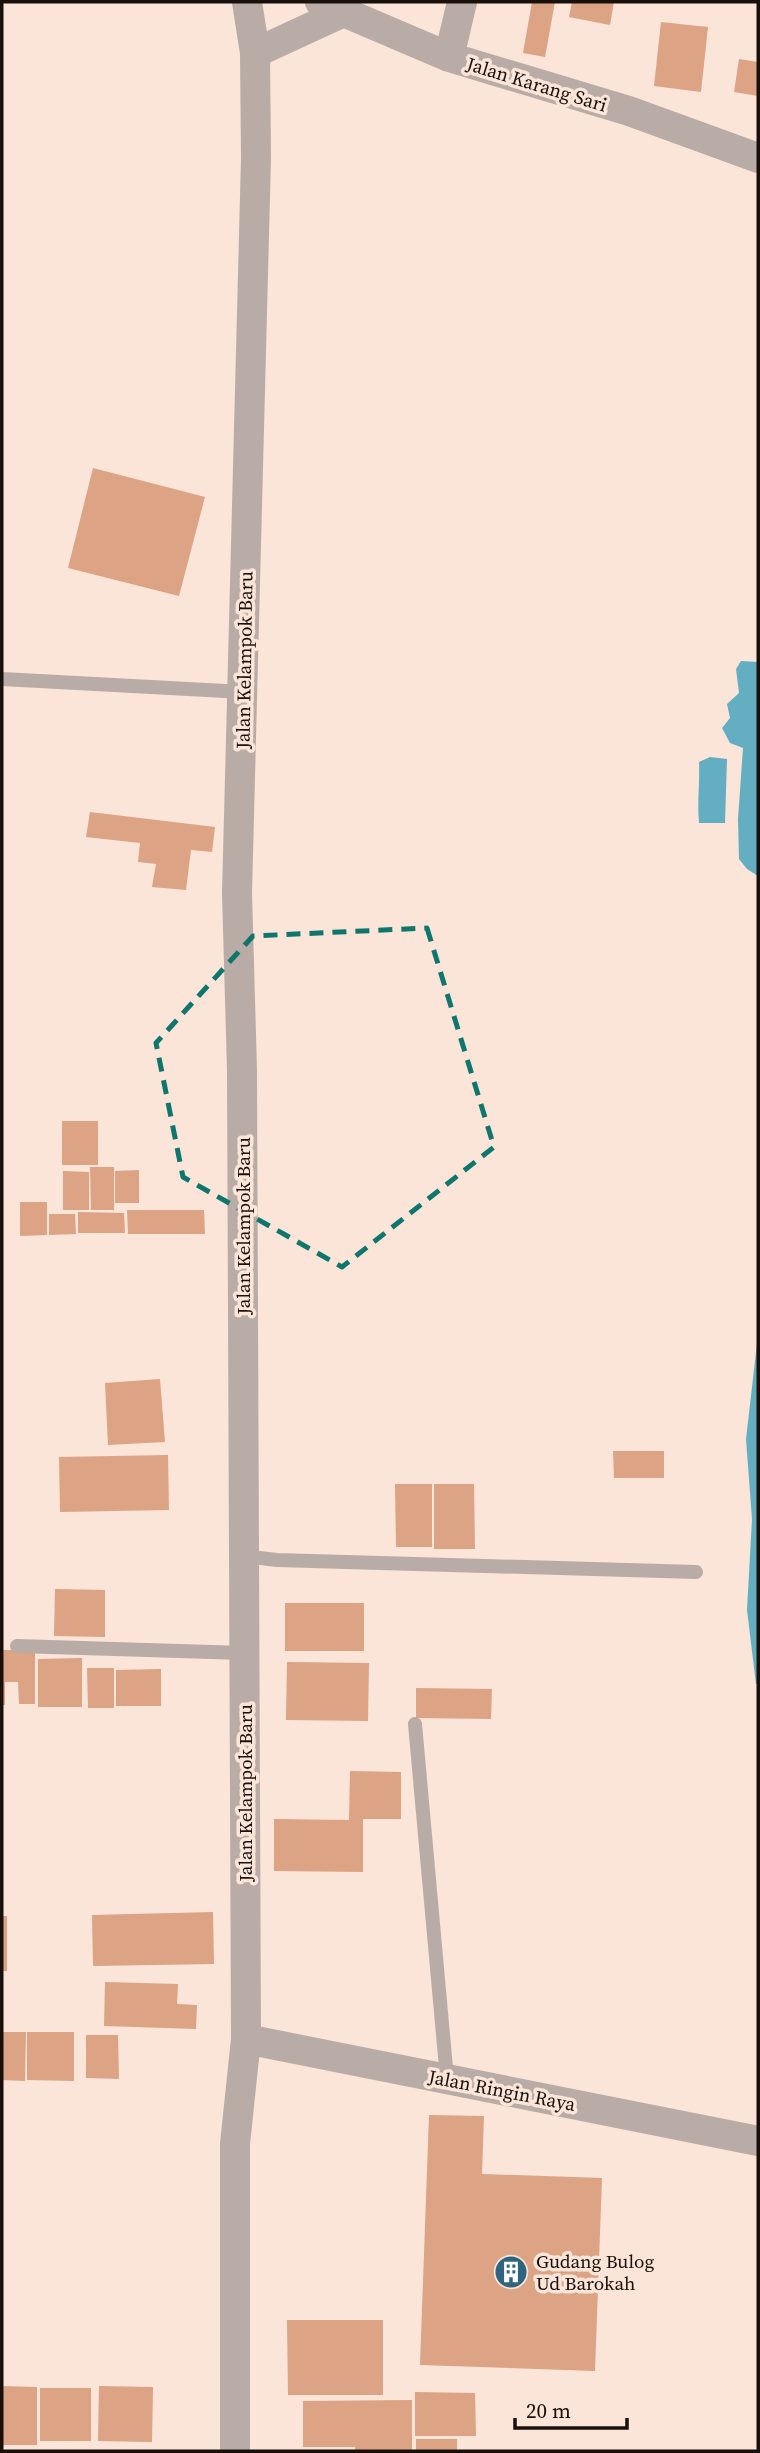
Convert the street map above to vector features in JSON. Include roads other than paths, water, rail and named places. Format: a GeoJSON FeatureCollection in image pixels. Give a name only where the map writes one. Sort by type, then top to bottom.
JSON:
{"type":"FeatureCollection","features":[{"type":"Feature","properties":{"kind":"street","name":"Jalan Kelampok Baru"},"geometry":{"type":"LineString","coordinates":[[235,2451],[234,2144],[246,2039],[242,1084],[237,893],[256,159],[255,53],[247,2]]}},
{"type":"Feature","properties":{"kind":"street"},"geometry":{"type":"LineString","coordinates":[[449,57],[462,2]]}},
{"type":"Feature","properties":{"kind":"street"},"geometry":{"type":"LineString","coordinates":[[255,53],[332,7]]}},
{"type":"Feature","properties":{"kind":"street","name":"Jalan Karang Sari"},"geometry":{"type":"LineString","coordinates":[[332,7],[449,57],[629,111],[758,158]]}},
{"type":"Feature","properties":{"kind":"street","name":"Jalan Ringin Raya"},"geometry":{"type":"LineString","coordinates":[[246,2039],[758,2141]]}},
{"type":"Feature","properties":{"kind":"lane"},"geometry":{"type":"LineString","coordinates":[[2,679],[244,692]]}},
{"type":"Feature","properties":{"kind":"lane"},"geometry":{"type":"LineString","coordinates":[[244,1556],[277,1560],[696,1572]]}},
{"type":"Feature","properties":{"kind":"lane"},"geometry":{"type":"LineString","coordinates":[[17,1646],[244,1653]]}},
{"type":"Feature","properties":{"kind":"lane"},"geometry":{"type":"LineString","coordinates":[[415,1724],[447,2079]]}},
{"type":"Feature","properties":{"kind":"water"},"geometry":{"type":"Polygon","coordinates":[[[741,661],[758,662],[758,876],[747,869],[739,859],[738,819],[743,748],[730,743],[722,728],[730,718],[727,704],[739,693],[736,669],[741,661]]]}},
{"type":"Feature","properties":{"kind":"water"},"geometry":{"type":"Polygon","coordinates":[[[710,757],[727,759],[725,823],[699,823],[699,762],[710,757]]]}},
{"type":"Feature","properties":{"kind":"water"},"geometry":{"type":"Polygon","coordinates":[[[758,1335],[756,1684],[747,1610],[752,1519],[746,1439],[758,1335]]]}},
{"type":"Feature","properties":{"kind":"place","name":"Gudang Bulog Ud Barokah"},"geometry":{"type":"Point","coordinates":[511,2272]}}]}
